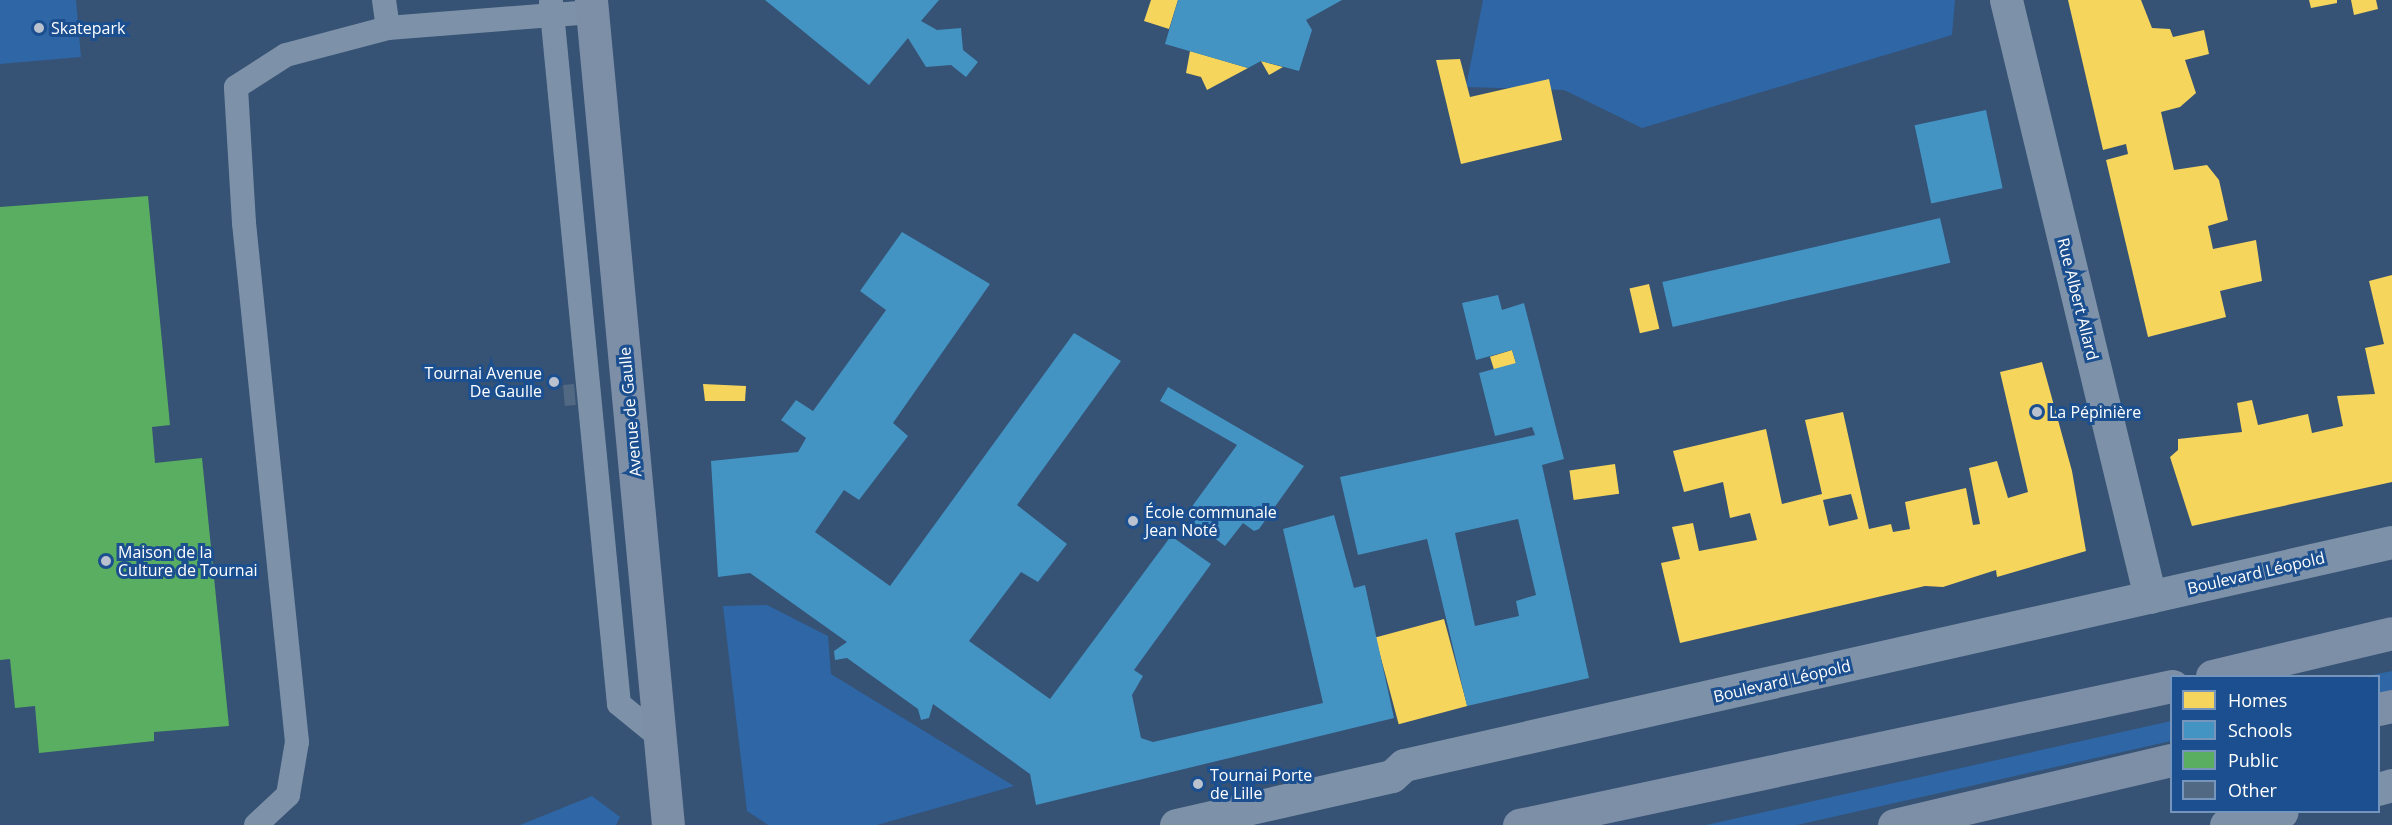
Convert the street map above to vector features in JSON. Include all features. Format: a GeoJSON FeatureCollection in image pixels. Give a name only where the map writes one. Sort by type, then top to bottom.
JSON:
{"type":"FeatureCollection","features":[{"type":"Feature","properties":{"kind":"main road","name":"Avenue de Gaulle"},"geometry":{"type":"LineString","coordinates":[[591,6],[657,735],[668,825]]}},
{"type":"Feature","properties":{"kind":"main road"},"geometry":{"type":"LineString","coordinates":[[2216,675],[2392,633]]}},
{"type":"Feature","properties":{"kind":"main road"},"geometry":{"type":"LineString","coordinates":[[1519,825],[2170,686]]}},
{"type":"Feature","properties":{"kind":"main road"},"geometry":{"type":"LineString","coordinates":[[1894,825],[2170,760]]}},
{"type":"Feature","properties":{"kind":"street","name":"Rue Albert Allard"},"geometry":{"type":"LineString","coordinates":[[2006,0],[2150,597]]}},
{"type":"Feature","properties":{"kind":"street","name":"Boulevard Léopold"},"geometry":{"type":"LineString","coordinates":[[1176,825],[1392,776],[1404,765],[2392,542]]}},
{"type":"Feature","properties":{"kind":"street"},"geometry":{"type":"LineString","coordinates":[[2226,825],[2278,813]]}},
{"type":"Feature","properties":{"kind":"lane"},"geometry":{"type":"LineString","coordinates":[[384,0],[388,28]]}},
{"type":"Feature","properties":{"kind":"lane"},"geometry":{"type":"LineString","coordinates":[[256,825],[288,795],[297,742],[244,223],[236,87],[286,55],[388,28],[552,8],[591,6]]}},
{"type":"Feature","properties":{"kind":"lane"},"geometry":{"type":"LineString","coordinates":[[552,8],[619,704],[657,735]]}},
{"type":"Feature","properties":{"kind":"shaded area","name":"Skatepark"},"geometry":{"type":"Polygon","coordinates":[[[0,0],[76,0],[81,57],[0,64],[0,0]]]}},
{"type":"Feature","properties":{"kind":"shaded area"},"geometry":{"type":"Polygon","coordinates":[[[1483,0],[1955,0],[1952,35],[1642,128],[1564,90],[1466,87],[1483,0]]]}},
{"type":"Feature","properties":{"kind":"shaded area"},"geometry":{"type":"Polygon","coordinates":[[[767,605],[828,636],[831,674],[1014,786],[877,825],[768,825],[747,811],[723,606],[767,605]]]}},
{"type":"Feature","properties":{"kind":"shaded area"},"geometry":{"type":"Polygon","coordinates":[[[2392,671],[2392,691],[2380,694],[2380,675],[2372,675],[2392,671]]]}},
{"type":"Feature","properties":{"kind":"shaded area"},"geometry":{"type":"Polygon","coordinates":[[[2170,721],[2170,741],[1797,825],[1706,825],[2170,721]]]}},
{"type":"Feature","properties":{"kind":"shaded area"},"geometry":{"type":"Polygon","coordinates":[[[592,796],[620,817],[616,825],[520,825],[592,796]]]}},
{"type":"Feature","properties":{"kind":"building: Homes"},"geometry":{"type":"Polygon","coordinates":[[[1151,0],[1178,0],[1169,29],[1144,21],[1151,0]]]}},
{"type":"Feature","properties":{"kind":"building: Homes"},"geometry":{"type":"Polygon","coordinates":[[[2068,0],[2141,0],[2152,28],[2170,29],[2173,37],[2204,30],[2209,54],[2185,60],[2196,93],[2180,107],[2161,112],[2174,170],[2207,165],[2219,180],[2228,220],[2208,226],[2213,249],[2256,240],[2262,281],[2220,291],[2226,317],[2148,337],[2106,160],[2128,154],[2126,144],[2103,150],[2068,0]]]}},
{"type":"Feature","properties":{"kind":"building: Homes"},"geometry":{"type":"Polygon","coordinates":[[[2309,0],[2337,0],[2337,3],[2311,8],[2309,0]]]}},
{"type":"Feature","properties":{"kind":"building: Homes"},"geometry":{"type":"Polygon","coordinates":[[[2351,0],[2376,0],[2378,9],[2354,15],[2351,0]]]}},
{"type":"Feature","properties":{"kind":"building: Homes"},"geometry":{"type":"Polygon","coordinates":[[[1190,51],[1248,68],[1207,90],[1201,77],[1186,73],[1190,51]]]}},
{"type":"Feature","properties":{"kind":"building: Homes"},"geometry":{"type":"Polygon","coordinates":[[[1460,59],[1470,97],[1549,79],[1562,140],[1461,164],[1436,60],[1460,59]]]}},
{"type":"Feature","properties":{"kind":"building: Homes"},"geometry":{"type":"Polygon","coordinates":[[[1261,61],[1283,67],[1269,75],[1261,61]]]}},
{"type":"Feature","properties":{"kind":"building: Homes"},"geometry":{"type":"Polygon","coordinates":[[[2392,275],[2392,482],[2192,526],[2170,457],[2178,450],[2178,439],[2242,432],[2237,403],[2252,400],[2258,425],[2308,414],[2312,433],[2343,426],[2337,396],[2375,394],[2365,348],[2384,344],[2369,281],[2392,275]]]}},
{"type":"Feature","properties":{"kind":"building: Homes"},"geometry":{"type":"Polygon","coordinates":[[[1649,284],[1659,329],[1640,333],[1630,288],[1649,284]]]}},
{"type":"Feature","properties":{"kind":"building: Homes"},"geometry":{"type":"Polygon","coordinates":[[[1512,350],[1516,363],[1494,370],[1490,357],[1512,350]]]}},
{"type":"Feature","properties":{"kind":"building: Homes"},"geometry":{"type":"Polygon","coordinates":[[[2042,362],[2072,471],[2086,551],[1997,577],[1996,570],[1943,587],[1925,586],[1680,643],[1661,563],[1680,559],[1672,527],[1693,523],[1699,551],[1757,540],[1750,513],[1730,518],[1723,482],[1684,492],[1673,451],[1766,429],[1782,504],[1822,494],[1805,420],[1843,412],[1869,529],[1891,524],[1893,532],[1910,529],[1905,502],[1966,488],[1973,525],[1980,524],[1969,468],[1997,461],[2008,498],[2028,492],[2000,372],[2042,362]],[[1851,494],[1823,500],[1829,526],[1858,519],[1851,494]]]}},
{"type":"Feature","properties":{"kind":"building: Homes"},"geometry":{"type":"Polygon","coordinates":[[[703,384],[746,386],[745,401],[705,401],[703,384]]]}},
{"type":"Feature","properties":{"kind":"building: Homes"},"geometry":{"type":"Polygon","coordinates":[[[1615,464],[1619,494],[1574,500],[1569,470],[1615,464]]]}},
{"type":"Feature","properties":{"kind":"building: Homes"},"geometry":{"type":"Polygon","coordinates":[[[1444,619],[1467,706],[1399,724],[1375,637],[1444,619]]]}},
{"type":"Feature","properties":{"kind":"building: Schools"},"geometry":{"type":"Polygon","coordinates":[[[765,0],[939,0],[921,21],[937,30],[961,28],[963,50],[978,62],[966,77],[951,65],[926,67],[908,38],[869,85],[765,0]]]}},
{"type":"Feature","properties":{"kind":"building: Schools"},"geometry":{"type":"Polygon","coordinates":[[[1178,0],[1342,0],[1306,20],[1312,30],[1299,71],[1261,61],[1248,68],[1165,44],[1178,0]]]}},
{"type":"Feature","properties":{"kind":"building: Schools"},"geometry":{"type":"Polygon","coordinates":[[[1986,110],[2003,188],[1931,203],[1915,125],[1986,110]]]}},
{"type":"Feature","properties":{"kind":"building: Schools"},"geometry":{"type":"Polygon","coordinates":[[[1940,218],[1950,263],[1673,327],[1662,282],[1940,218]]]}},
{"type":"Feature","properties":{"kind":"building: Schools"},"geometry":{"type":"Polygon","coordinates":[[[902,232],[990,284],[893,423],[908,436],[859,500],[844,490],[815,532],[890,586],[1074,333],[1121,361],[1017,505],[1067,544],[1038,582],[1021,572],[969,641],[1050,699],[1171,536],[1211,564],[1134,670],[1143,676],[1132,695],[1141,738],[1153,742],[1323,703],[1283,529],[1334,515],[1354,588],[1365,585],[1394,718],[1036,805],[1030,774],[933,704],[929,718],[921,720],[918,709],[847,658],[835,660],[834,651],[847,642],[750,573],[718,577],[711,461],[798,452],[806,438],[781,420],[796,400],[813,411],[886,310],[860,291],[902,232]]]}},
{"type":"Feature","properties":{"kind":"building: Schools"},"geometry":{"type":"Polygon","coordinates":[[[1498,295],[1502,310],[1524,303],[1564,459],[1542,465],[1589,678],[1467,706],[1427,539],[1358,555],[1340,477],[1535,435],[1532,427],[1495,436],[1479,373],[1516,363],[1512,350],[1476,360],[1462,303],[1498,295]],[[1518,519],[1455,533],[1475,626],[1519,616],[1516,601],[1536,595],[1518,519]]]}},
{"type":"Feature","properties":{"kind":"building: Schools"},"geometry":{"type":"Polygon","coordinates":[[[1168,387],[1304,466],[1259,529],[1254,531],[1243,523],[1225,546],[1185,516],[1237,445],[1160,401],[1168,387]]]}},
{"type":"Feature","properties":{"kind":"building: Public","name":"Maison de la Culture de Tournai"},"geometry":{"type":"Polygon","coordinates":[[[148,196],[170,425],[152,427],[155,463],[202,458],[229,726],[154,732],[154,741],[39,753],[35,706],[15,708],[10,659],[0,660],[0,207],[148,196]]]}},
{"type":"Feature","properties":{"kind":"building: Other"},"geometry":{"type":"Polygon","coordinates":[[[574,384],[576,405],[565,406],[563,385],[574,384]]]}},
{"type":"Feature","properties":{"kind":"place","name":"Skatepark"},"geometry":{"type":"Point","coordinates":[39,28]}},
{"type":"Feature","properties":{"kind":"place","name":"Tournai Avenue De Gaulle"},"geometry":{"type":"Point","coordinates":[554,382]}},
{"type":"Feature","properties":{"kind":"place","name":"La Pépinière"},"geometry":{"type":"Point","coordinates":[2037,412]}},
{"type":"Feature","properties":{"kind":"place","name":"École communale Jean Noté"},"geometry":{"type":"Point","coordinates":[1133,521]}},
{"type":"Feature","properties":{"kind":"place","name":"Maison de la Culture de Tournai"},"geometry":{"type":"Point","coordinates":[106,561]}},
{"type":"Feature","properties":{"kind":"place","name":"Tournai Porte de Lille"},"geometry":{"type":"Point","coordinates":[1198,784]}}]}
